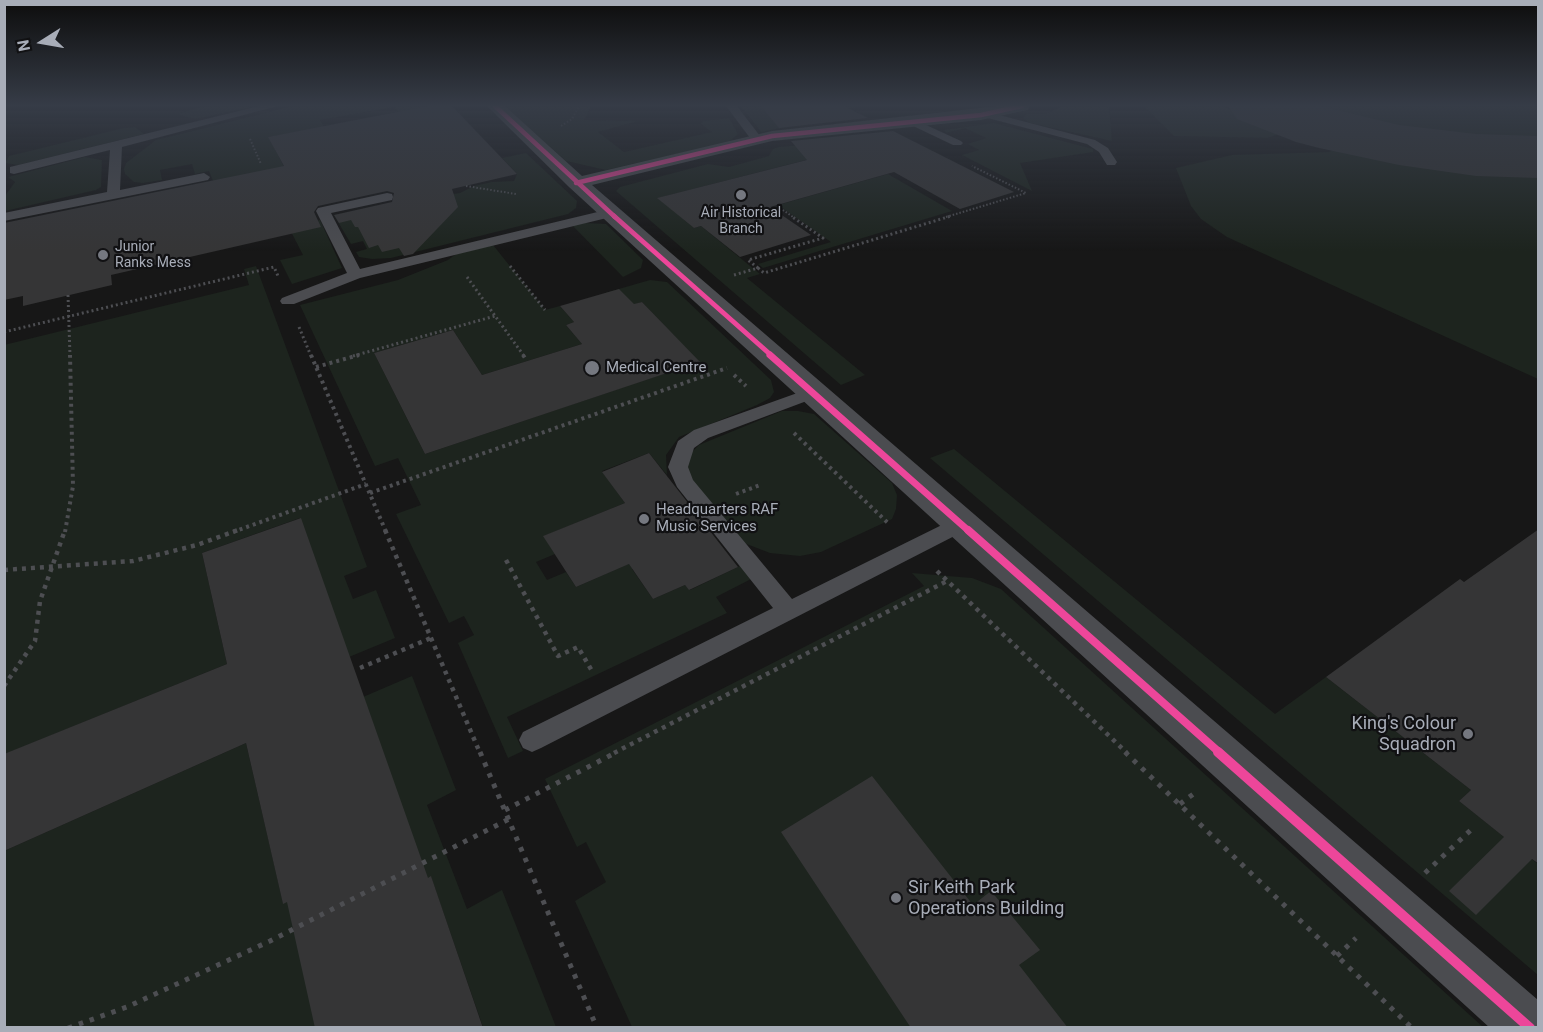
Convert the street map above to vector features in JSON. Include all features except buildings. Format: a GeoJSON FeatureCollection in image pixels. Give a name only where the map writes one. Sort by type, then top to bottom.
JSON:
{"type":"FeatureCollection","features":[{"type":"Feature","properties":{"kind":"street"},"geometry":{"type":"LineString","coordinates":[[546,154],[1530,1028]]}},
{"type":"Feature","properties":{"kind":"street"},"geometry":{"type":"LineString","coordinates":[[576,183],[697,154]]}},
{"type":"Feature","properties":{"kind":"lane"},"geometry":{"type":"LineString","coordinates":[[14,170],[79,154]]}},
{"type":"Feature","properties":{"kind":"lane"},"geometry":{"type":"LineString","coordinates":[[113,195],[115,154]]}},
{"type":"Feature","properties":{"kind":"lane"},"geometry":{"type":"LineString","coordinates":[[1107,154],[1112,162]]}},
{"type":"Feature","properties":{"kind":"lane"},"geometry":{"type":"LineString","coordinates":[[4,217],[204,177]]}},
{"type":"Feature","properties":{"kind":"lane"},"geometry":{"type":"LineString","coordinates":[[355,275],[323,211],[387,197]]}},
{"type":"Feature","properties":{"kind":"lane"},"geometry":{"type":"LineString","coordinates":[[288,301],[355,275],[610,213]]}},
{"type":"Feature","properties":{"kind":"lane"},"geometry":{"type":"LineString","coordinates":[[788,610],[684,482],[678,467],[685,445],[701,434],[814,392]]}},
{"type":"Feature","properties":{"kind":"lane"},"geometry":{"type":"LineString","coordinates":[[532,740],[963,523]]}},
{"type":"Feature","properties":{"kind":"path"},"geometry":{"type":"LineString","coordinates":[[777,206],[823,238],[748,260],[764,273],[1026,193],[966,163]]}},
{"type":"Feature","properties":{"kind":"path"},"geometry":{"type":"LineString","coordinates":[[466,186],[516,194]]}},
{"type":"Feature","properties":{"kind":"path"},"geometry":{"type":"LineString","coordinates":[[450,252],[525,357]]}},
{"type":"Feature","properties":{"kind":"path"},"geometry":{"type":"LineString","coordinates":[[4,332],[274,267],[597,1028]]}},
{"type":"Feature","properties":{"kind":"path"},"geometry":{"type":"LineString","coordinates":[[724,278],[758,268]]}},
{"type":"Feature","properties":{"kind":"path"},"geometry":{"type":"LineString","coordinates":[[4,686],[35,641],[40,601],[64,539],[73,486],[68,295]]}},
{"type":"Feature","properties":{"kind":"path"},"geometry":{"type":"LineString","coordinates":[[316,367],[495,316]]}},
{"type":"Feature","properties":{"kind":"path"},"geometry":{"type":"LineString","coordinates":[[719,360],[1412,1028]]}},
{"type":"Feature","properties":{"kind":"path"},"geometry":{"type":"LineString","coordinates":[[370,493],[727,368]]}},
{"type":"Feature","properties":{"kind":"path"},"geometry":{"type":"LineString","coordinates":[[4,570],[134,561],[197,545],[366,484]]}},
{"type":"Feature","properties":{"kind":"path"},"geometry":{"type":"LineString","coordinates":[[506,560],[558,656],[578,646],[609,701]]}},
{"type":"Feature","properties":{"kind":"path"},"geometry":{"type":"LineString","coordinates":[[505,810],[947,581]]}},
{"type":"Feature","properties":{"kind":"path"},"geometry":{"type":"LineString","coordinates":[[360,668],[431,638]]}},
{"type":"Feature","properties":{"kind":"path"},"geometry":{"type":"LineString","coordinates":[[68,1028],[127,1007],[270,941],[509,819]]}},
{"type":"Feature","properties":{"kind":"shaded area"},"geometry":{"type":"Polygon","coordinates":[[[62,154],[18,165],[5,163],[9,156],[62,154]]]}},
{"type":"Feature","properties":{"kind":"shaded area"},"geometry":{"type":"Polygon","coordinates":[[[138,154],[278,154],[287,173],[213,181],[209,171],[195,174],[192,164],[160,170],[162,180],[143,183],[134,182],[125,174],[126,163],[138,154]]]}},
{"type":"Feature","properties":{"kind":"shaded area"},"geometry":{"type":"Polygon","coordinates":[[[527,154],[577,201],[576,208],[568,214],[391,258],[372,259],[359,257],[356,252],[367,249],[363,241],[351,244],[334,215],[460,193],[474,186],[492,182],[514,181],[517,174],[502,158],[527,154]]]}},
{"type":"Feature","properties":{"kind":"shaded area"},"geometry":{"type":"Polygon","coordinates":[[[558,154],[676,154],[606,170],[566,161],[558,154]]]}},
{"type":"Feature","properties":{"kind":"shaded area"},"geometry":{"type":"Polygon","coordinates":[[[770,154],[828,154],[658,198],[694,228],[701,226],[760,274],[747,278],[865,375],[841,385],[616,191],[620,187],[708,164],[729,167],[770,154]]]}},
{"type":"Feature","properties":{"kind":"shaded area"},"geometry":{"type":"Polygon","coordinates":[[[1079,154],[1020,163],[1032,191],[962,155],[1079,154]]]}},
{"type":"Feature","properties":{"kind":"shaded area"},"geometry":{"type":"Polygon","coordinates":[[[1389,154],[1468,168],[1538,170],[1538,379],[1227,237],[1201,219],[1191,206],[1176,168],[1232,155],[1389,154]]]}},
{"type":"Feature","properties":{"kind":"shaded area"},"geometry":{"type":"Polygon","coordinates":[[[85,157],[102,160],[101,187],[5,211],[5,196],[15,182],[8,177],[85,157]]]}},
{"type":"Feature","properties":{"kind":"shaded area"},"geometry":{"type":"Polygon","coordinates":[[[888,174],[952,211],[763,268],[758,264],[831,242],[778,205],[888,174]]]}},
{"type":"Feature","properties":{"kind":"shaded area"},"geometry":{"type":"Polygon","coordinates":[[[282,214],[312,222],[320,220],[342,268],[292,284],[280,260],[303,255],[282,214]]]}},
{"type":"Feature","properties":{"kind":"shaded area"},"geometry":{"type":"Polygon","coordinates":[[[606,224],[643,260],[641,268],[623,277],[572,225],[606,224]]]}},
{"type":"Feature","properties":{"kind":"shaded area"},"geometry":{"type":"Polygon","coordinates":[[[493,245],[545,310],[560,306],[574,322],[566,325],[582,344],[482,375],[453,330],[374,353],[425,454],[699,362],[642,302],[620,309],[605,293],[650,280],[667,282],[771,380],[774,392],[770,398],[757,405],[679,437],[666,455],[667,475],[649,453],[602,471],[625,503],[544,536],[555,554],[536,562],[547,580],[566,572],[576,587],[660,550],[664,555],[632,569],[653,599],[685,585],[690,590],[742,565],[753,578],[716,597],[727,613],[507,717],[523,751],[508,758],[458,643],[474,635],[464,616],[449,623],[396,514],[421,505],[398,458],[375,466],[300,305],[398,280],[448,260],[456,254],[493,245]]]}},
{"type":"Feature","properties":{"kind":"shaded area"},"geometry":{"type":"Polygon","coordinates":[[[256,266],[367,567],[344,576],[353,599],[376,590],[395,638],[349,657],[300,518],[202,553],[227,664],[5,754],[4,345],[249,285],[244,269],[256,266]]]}},
{"type":"Feature","properties":{"kind":"shaded area"},"geometry":{"type":"Polygon","coordinates":[[[782,411],[814,414],[892,483],[897,495],[896,509],[892,519],[821,552],[800,556],[770,553],[744,543],[689,477],[686,466],[692,452],[699,445],[782,411]]]}},
{"type":"Feature","properties":{"kind":"shaded area"},"geometry":{"type":"Polygon","coordinates":[[[954,449],[1275,714],[1326,677],[1471,790],[1459,801],[1538,864],[1538,975],[930,458],[954,449]]]}},
{"type":"Feature","properties":{"kind":"shaded area"},"geometry":{"type":"Polygon","coordinates":[[[912,573],[972,578],[1001,589],[1483,1027],[632,1027],[575,901],[606,882],[586,842],[577,847],[545,779],[924,586],[912,573]]]}},
{"type":"Feature","properties":{"kind":"shaded area"},"geometry":{"type":"Polygon","coordinates":[[[412,676],[456,790],[427,805],[467,909],[502,890],[556,1027],[483,1027],[431,877],[315,1027],[5,1027],[4,851],[246,743],[283,903],[363,697],[412,676]]]}},
{"type":"Feature","properties":{"kind":"taxiway"},"geometry":{"type":"LineString","coordinates":[[1470,154],[1538,157]]}},
{"type":"Feature","properties":{"kind":"cycle path"},"geometry":{"type":"LineString","coordinates":[[547,154],[616,218],[1530,1028]]}},
{"type":"Feature","properties":{"kind":"cycle path"},"geometry":{"type":"LineString","coordinates":[[576,183],[696,154]]}},
{"type":"Feature","properties":{"kind":"place","name":"Air Historical Branch"},"geometry":{"type":"Point","coordinates":[741,195]}},
{"type":"Feature","properties":{"kind":"place","name":"Junior Ranks Mess"},"geometry":{"type":"Point","coordinates":[103,255]}},
{"type":"Feature","properties":{"kind":"place","name":"Medical Centre"},"geometry":{"type":"Point","coordinates":[592,368]}},
{"type":"Feature","properties":{"kind":"place","name":"Headquarters RAF Music Services"},"geometry":{"type":"Point","coordinates":[644,519]}},
{"type":"Feature","properties":{"kind":"place","name":"King's Colour Squadron"},"geometry":{"type":"Point","coordinates":[1468,734]}},
{"type":"Feature","properties":{"kind":"place","name":"Sir Keith Park Operations Building"},"geometry":{"type":"Point","coordinates":[896,898]}}]}
